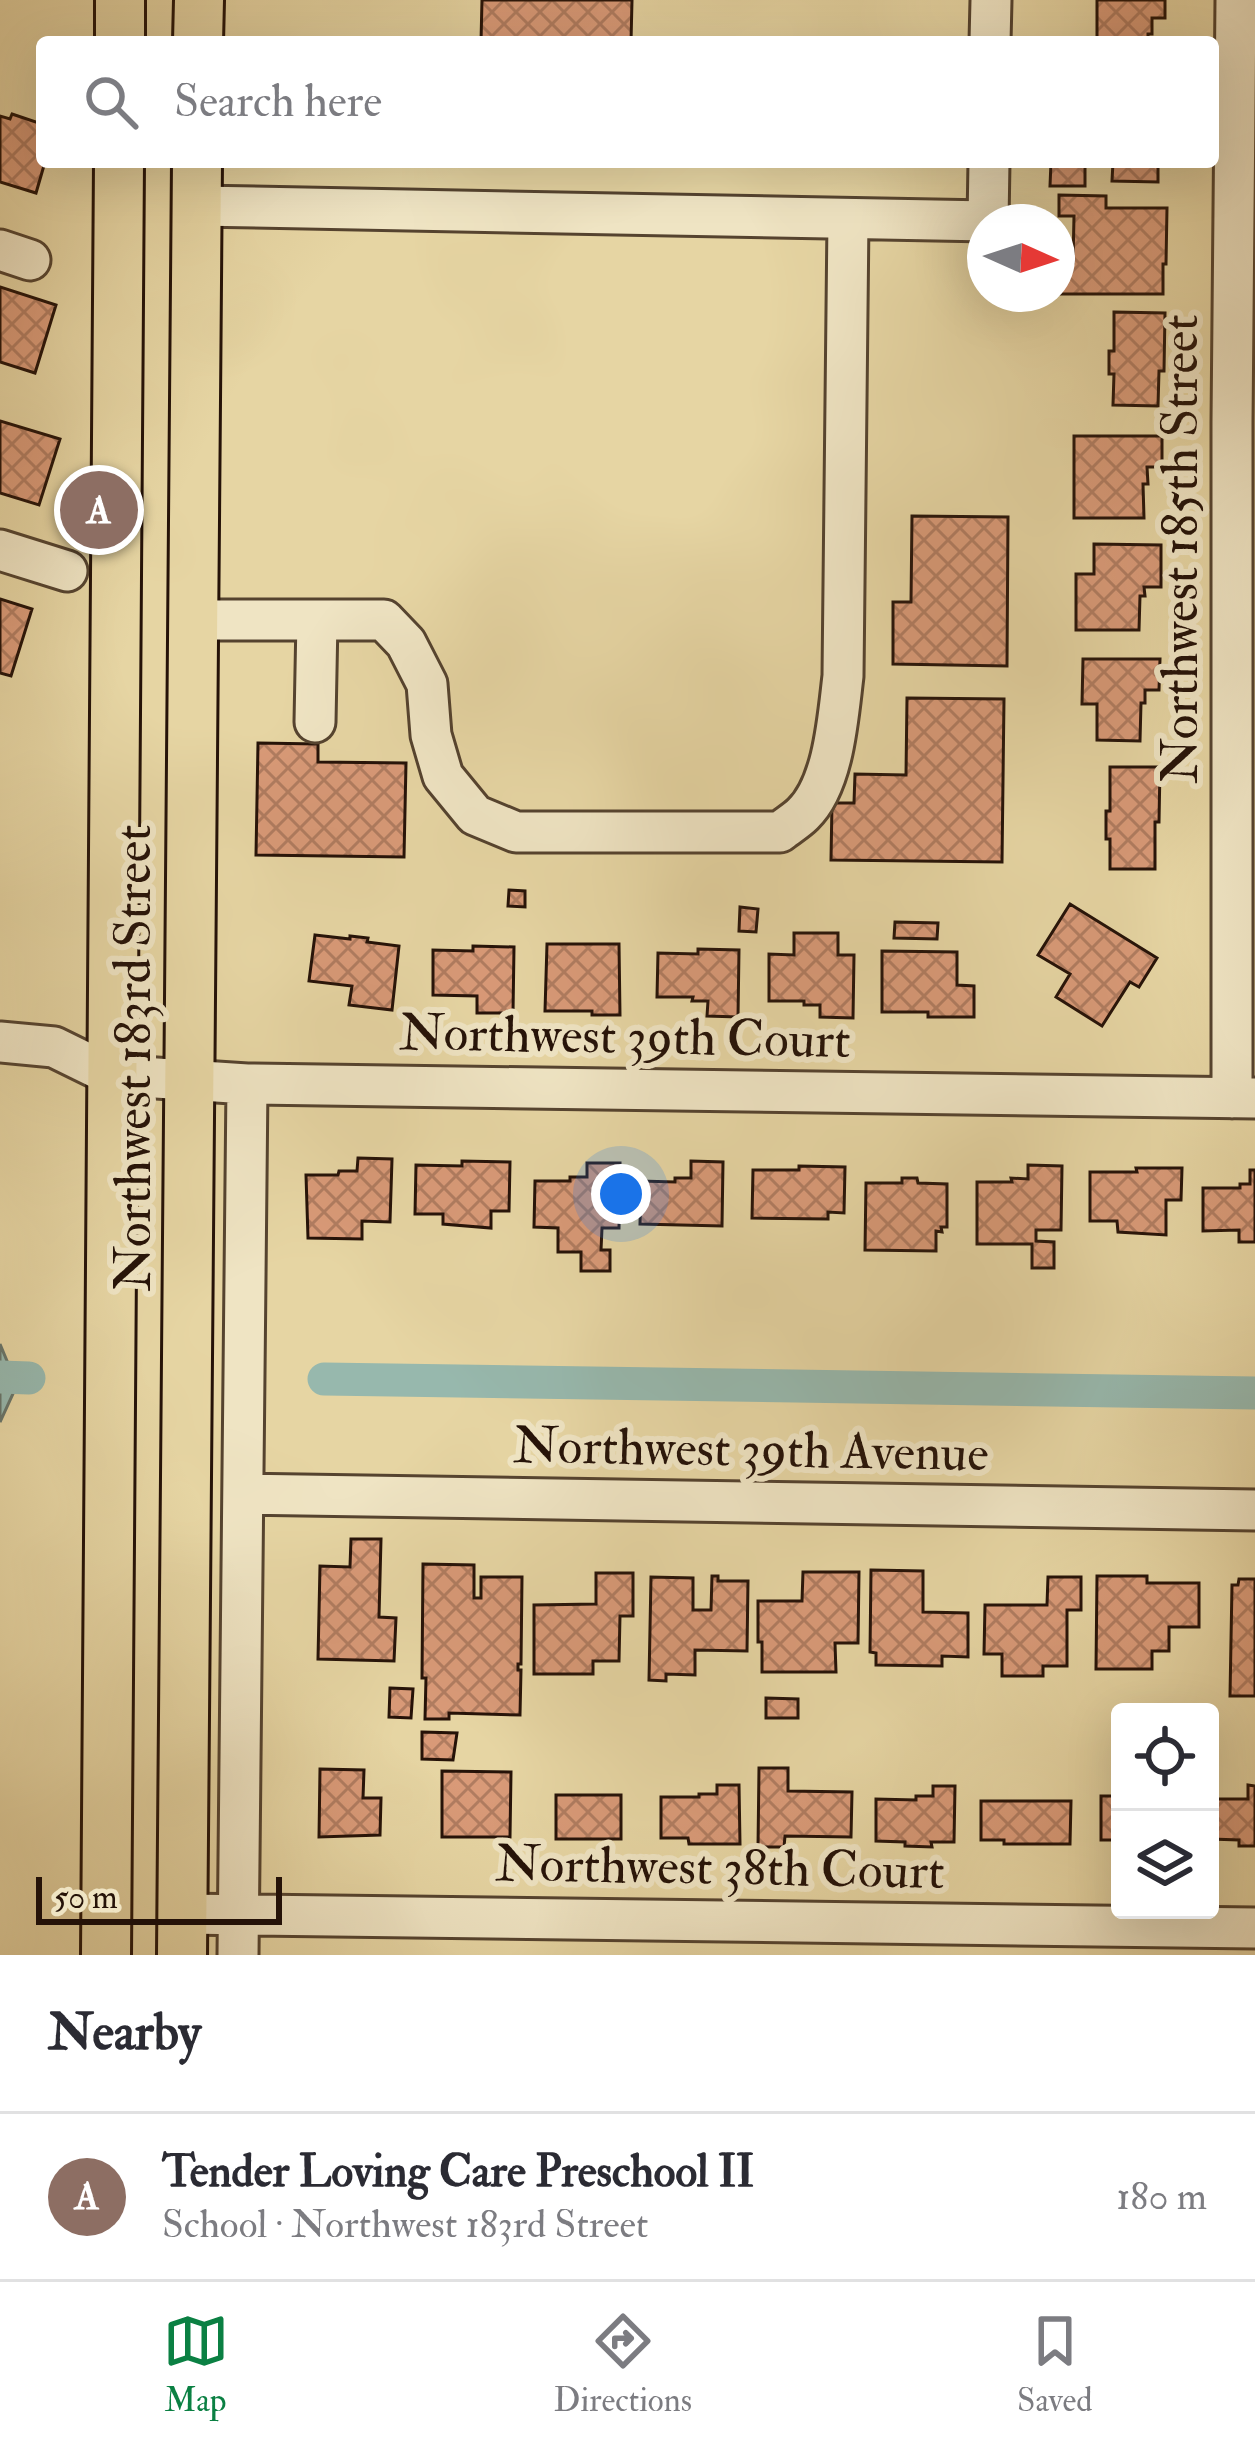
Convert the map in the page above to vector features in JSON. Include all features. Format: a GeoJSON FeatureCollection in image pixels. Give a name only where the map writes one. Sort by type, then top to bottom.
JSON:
{"type":"FeatureCollection","features":[{"type":"Feature","properties":{"kind":"main road"},"geometry":{"type":"LineString","coordinates":[[120,0],[120,36]]}},
{"type":"Feature","properties":{"kind":"main road"},"geometry":{"type":"LineString","coordinates":[[198,36],[199,0]]}},
{"type":"Feature","properties":{"kind":"main road","name":"Northwest 183rd Street"},"geometry":{"type":"LineString","coordinates":[[106,1955],[119,168]]}},
{"type":"Feature","properties":{"kind":"main road","name":"Northwest 183rd Street"},"geometry":{"type":"LineString","coordinates":[[183,1935],[197,184]]}},
{"type":"Feature","properties":{"kind":"main road"},"geometry":{"type":"LineString","coordinates":[[107,1788],[137,1858],[183,1935]]}},
{"type":"Feature","properties":{"kind":"street"},"geometry":{"type":"LineString","coordinates":[[990,36],[991,0]]}},
{"type":"Feature","properties":{"kind":"street","name":"Northwest 185th Street"},"geometry":{"type":"LineString","coordinates":[[1236,0],[1232,422],[1244,1098]]}},
{"type":"Feature","properties":{"kind":"street"},"geometry":{"type":"LineString","coordinates":[[197,184],[848,219],[988,221],[989,168]]}},
{"type":"Feature","properties":{"kind":"street"},"geometry":{"type":"LineString","coordinates":[[193,620],[384,620],[406,643],[427,684],[431,735],[443,776],[475,814],[516,832],[780,832],[806,812],[821,786],[836,736],[843,676],[848,219]]}},
{"type":"Feature","properties":{"kind":"street"},"geometry":{"type":"LineString","coordinates":[[0,550],[68,571]]}},
{"type":"Feature","properties":{"kind":"street"},"geometry":{"type":"LineString","coordinates":[[315,722],[317,620]]}},
{"type":"Feature","properties":{"kind":"street","name":"Northwest 39th Court"},"geometry":{"type":"LineString","coordinates":[[0,1042],[54,1047],[111,1075],[247,1084],[1244,1098]]}},
{"type":"Feature","properties":{"kind":"street"},"geometry":{"type":"LineString","coordinates":[[238,1935],[247,1084]]}},
{"type":"Feature","properties":{"kind":"street","name":"Northwest 39th Avenue"},"geometry":{"type":"LineString","coordinates":[[244,1494],[1255,1510]]}},
{"type":"Feature","properties":{"kind":"street","name":"Northwest 38th Court"},"geometry":{"type":"LineString","coordinates":[[183,1935],[999,1939],[1255,1928]]}},
{"type":"Feature","properties":{"kind":"water"},"geometry":{"type":"Polygon","coordinates":[[[0,1344],[17,1385],[0,1422],[0,1344]]]}},
{"type":"Feature","properties":{"kind":"building"},"geometry":{"type":"Polygon","coordinates":[[[482,0],[632,0],[631,36],[481,36],[482,0]]]}},
{"type":"Feature","properties":{"kind":"building"},"geometry":{"type":"Polygon","coordinates":[[[1097,0],[1165,0],[1165,18],[1152,18],[1152,34],[1097,36],[1097,0]]]}},
{"type":"Feature","properties":{"kind":"building"},"geometry":{"type":"Polygon","coordinates":[[[12,114],[36,122],[36,168],[43,168],[36,193],[0,182],[0,116],[10,119],[12,114]]]}},
{"type":"Feature","properties":{"kind":"building"},"geometry":{"type":"Polygon","coordinates":[[[1051,168],[1085,168],[1085,186],[1050,186],[1051,168]]]}},
{"type":"Feature","properties":{"kind":"building"},"geometry":{"type":"Polygon","coordinates":[[[1113,168],[1158,168],[1158,182],[1112,181],[1113,168]]]}},
{"type":"Feature","properties":{"kind":"building"},"geometry":{"type":"Polygon","coordinates":[[[1059,195],[1106,196],[1106,208],[1167,208],[1163,294],[1075,294],[1075,204],[1059,204],[1059,195]]]}},
{"type":"Feature","properties":{"kind":"building"},"geometry":{"type":"Polygon","coordinates":[[[0,287],[56,305],[35,373],[0,362],[0,287]]]}},
{"type":"Feature","properties":{"kind":"building"},"geometry":{"type":"Polygon","coordinates":[[[1114,312],[1165,313],[1158,406],[1113,405],[1109,351],[1114,351],[1114,312]]]}},
{"type":"Feature","properties":{"kind":"building"},"geometry":{"type":"Polygon","coordinates":[[[0,421],[60,439],[39,505],[0,493],[0,421]]]}},
{"type":"Feature","properties":{"kind":"building"},"geometry":{"type":"Polygon","coordinates":[[[1074,436],[1162,436],[1162,467],[1147,467],[1148,484],[1143,484],[1144,518],[1074,518],[1074,436]]]}},
{"type":"Feature","properties":{"kind":"building"},"geometry":{"type":"Polygon","coordinates":[[[912,516],[1008,517],[1007,666],[893,664],[893,602],[911,602],[912,516]]]}},
{"type":"Feature","properties":{"kind":"building"},"geometry":{"type":"Polygon","coordinates":[[[1094,544],[1161,545],[1161,587],[1144,587],[1139,630],[1076,630],[1076,574],[1094,574],[1094,544]]]}},
{"type":"Feature","properties":{"kind":"building"},"geometry":{"type":"Polygon","coordinates":[[[0,599],[32,609],[11,676],[0,673],[0,599]]]}},
{"type":"Feature","properties":{"kind":"building"},"geometry":{"type":"Polygon","coordinates":[[[1083,659],[1160,659],[1159,690],[1145,690],[1145,703],[1141,703],[1140,741],[1097,740],[1097,704],[1082,704],[1083,659]]]}},
{"type":"Feature","properties":{"kind":"building"},"geometry":{"type":"Polygon","coordinates":[[[907,698],[1004,699],[1002,862],[831,860],[832,803],[854,803],[855,774],[906,775],[907,698]]]}},
{"type":"Feature","properties":{"kind":"building"},"geometry":{"type":"Polygon","coordinates":[[[258,743],[318,744],[318,762],[406,763],[404,857],[256,855],[258,743]]]}},
{"type":"Feature","properties":{"kind":"building"},"geometry":{"type":"Polygon","coordinates":[[[1110,767],[1160,767],[1155,869],[1110,869],[1106,811],[1110,811],[1110,767]]]}},
{"type":"Feature","properties":{"kind":"building"},"geometry":{"type":"Polygon","coordinates":[[[509,890],[525,891],[525,907],[508,906],[509,890]]]}},
{"type":"Feature","properties":{"kind":"building"},"geometry":{"type":"Polygon","coordinates":[[[1070,904],[1157,958],[1139,987],[1130,982],[1102,1026],[1056,997],[1070,974],[1038,955],[1070,904]]]}},
{"type":"Feature","properties":{"kind":"building"},"geometry":{"type":"Polygon","coordinates":[[[740,907],[758,909],[756,932],[739,931],[740,907]]]}},
{"type":"Feature","properties":{"kind":"building"},"geometry":{"type":"Polygon","coordinates":[[[895,922],[938,923],[937,939],[894,938],[895,922]]]}},
{"type":"Feature","properties":{"kind":"building"},"geometry":{"type":"Polygon","coordinates":[[[794,933],[838,933],[838,955],[854,955],[853,1018],[820,1017],[820,1005],[804,1005],[804,1001],[769,1001],[769,954],[794,955],[794,933]]]}},
{"type":"Feature","properties":{"kind":"building"},"geometry":{"type":"Polygon","coordinates":[[[315,935],[368,938],[367,942],[399,946],[392,1010],[349,1005],[352,986],[309,981],[315,935]]]}},
{"type":"Feature","properties":{"kind":"building"},"geometry":{"type":"Polygon","coordinates":[[[547,944],[619,944],[620,1015],[545,1011],[547,944]]]}},
{"type":"Feature","properties":{"kind":"building"},"geometry":{"type":"Polygon","coordinates":[[[473,946],[514,947],[513,1013],[477,1013],[477,996],[433,995],[433,950],[473,951],[473,946]]]}},
{"type":"Feature","properties":{"kind":"building"},"geometry":{"type":"Polygon","coordinates":[[[698,949],[739,950],[738,1017],[707,1016],[708,1001],[692,1001],[693,997],[657,997],[658,953],[698,954],[698,949]]]}},
{"type":"Feature","properties":{"kind":"building"},"geometry":{"type":"Polygon","coordinates":[[[882,951],[957,952],[957,985],[974,986],[974,1017],[882,1012],[882,951]]]}},
{"type":"Feature","properties":{"kind":"building"},"geometry":{"type":"Polygon","coordinates":[[[358,1158],[392,1159],[390,1222],[362,1221],[362,1239],[308,1238],[306,1175],[357,1171],[358,1158]]]}},
{"type":"Feature","properties":{"kind":"building"},"geometry":{"type":"Polygon","coordinates":[[[462,1161],[510,1162],[509,1211],[491,1211],[491,1228],[443,1224],[443,1214],[415,1214],[416,1165],[462,1166],[462,1161]]]}},
{"type":"Feature","properties":{"kind":"building"},"geometry":{"type":"Polygon","coordinates":[[[691,1161],[723,1162],[722,1226],[640,1224],[641,1181],[691,1178],[691,1161]]]}},
{"type":"Feature","properties":{"kind":"building"},"geometry":{"type":"Polygon","coordinates":[[[587,1163],[620,1163],[619,1228],[602,1228],[601,1250],[610,1250],[610,1271],[581,1271],[581,1252],[558,1252],[558,1228],[534,1227],[535,1181],[587,1177],[587,1163]]]}},
{"type":"Feature","properties":{"kind":"building"},"geometry":{"type":"Polygon","coordinates":[[[1028,1165],[1062,1166],[1061,1230],[1036,1230],[1036,1241],[1054,1242],[1054,1268],[1032,1268],[1032,1244],[977,1244],[977,1182],[1028,1179],[1028,1165]]]}},
{"type":"Feature","properties":{"kind":"building"},"geometry":{"type":"Polygon","coordinates":[[[799,1166],[845,1167],[844,1213],[828,1212],[828,1219],[752,1218],[753,1170],[799,1170],[799,1166]]]}},
{"type":"Feature","properties":{"kind":"building"},"geometry":{"type":"Polygon","coordinates":[[[1136,1168],[1182,1168],[1181,1200],[1166,1200],[1166,1235],[1118,1232],[1117,1221],[1090,1221],[1090,1172],[1137,1172],[1136,1168]]]}},
{"type":"Feature","properties":{"kind":"building"},"geometry":{"type":"Polygon","coordinates":[[[1250,1170],[1255,1170],[1255,1242],[1239,1242],[1239,1230],[1203,1231],[1203,1188],[1240,1188],[1240,1184],[1250,1184],[1250,1170]]]}},
{"type":"Feature","properties":{"kind":"building"},"geometry":{"type":"Polygon","coordinates":[[[902,1178],[947,1184],[947,1227],[936,1231],[936,1251],[865,1250],[866,1183],[902,1183],[902,1178]]]}},
{"type":"Feature","properties":{"kind":"building"},"geometry":{"type":"Polygon","coordinates":[[[351,1539],[381,1539],[379,1617],[396,1618],[394,1661],[318,1659],[320,1566],[350,1567],[351,1539]]]}},
{"type":"Feature","properties":{"kind":"building"},"geometry":{"type":"Polygon","coordinates":[[[423,1564],[474,1565],[474,1598],[481,1598],[481,1577],[522,1577],[520,1715],[449,1713],[449,1719],[425,1719],[423,1564]]]}},
{"type":"Feature","properties":{"kind":"building"},"geometry":{"type":"Polygon","coordinates":[[[871,1570],[923,1571],[923,1612],[968,1613],[968,1657],[942,1656],[942,1666],[876,1665],[876,1653],[870,1652],[871,1570]]]}},
{"type":"Feature","properties":{"kind":"building"},"geometry":{"type":"Polygon","coordinates":[[[803,1572],[859,1572],[858,1643],[835,1643],[836,1672],[762,1672],[758,1601],[802,1601],[803,1572]]]}},
{"type":"Feature","properties":{"kind":"building"},"geometry":{"type":"Polygon","coordinates":[[[596,1573],[633,1573],[633,1616],[620,1616],[619,1661],[593,1661],[593,1674],[534,1674],[534,1605],[596,1604],[596,1573]]]}},
{"type":"Feature","properties":{"kind":"building"},"geometry":{"type":"Polygon","coordinates":[[[712,1576],[718,1576],[718,1581],[748,1581],[747,1651],[695,1650],[695,1675],[666,1674],[666,1681],[649,1680],[651,1577],[693,1578],[693,1610],[711,1610],[712,1576]]]}},
{"type":"Feature","properties":{"kind":"building"},"geometry":{"type":"Polygon","coordinates":[[[1097,1576],[1199,1583],[1199,1627],[1169,1627],[1169,1651],[1152,1651],[1152,1669],[1096,1669],[1097,1576]]]}},
{"type":"Feature","properties":{"kind":"building"},"geometry":{"type":"Polygon","coordinates":[[[1048,1577],[1081,1577],[1081,1610],[1067,1610],[1067,1666],[1043,1666],[1043,1676],[1002,1676],[1002,1654],[984,1654],[985,1605],[1047,1605],[1048,1577]]]}},
{"type":"Feature","properties":{"kind":"building"},"geometry":{"type":"Polygon","coordinates":[[[1239,1579],[1255,1579],[1255,1696],[1230,1696],[1232,1585],[1238,1585],[1239,1579]]]}},
{"type":"Feature","properties":{"kind":"building"},"geometry":{"type":"Polygon","coordinates":[[[390,1688],[413,1689],[411,1718],[389,1717],[390,1688]]]}},
{"type":"Feature","properties":{"kind":"building"},"geometry":{"type":"Polygon","coordinates":[[[766,1698],[798,1699],[798,1718],[766,1718],[766,1698]]]}},
{"type":"Feature","properties":{"kind":"building"},"geometry":{"type":"Polygon","coordinates":[[[422,1732],[457,1733],[453,1760],[422,1759],[422,1732]]]}},
{"type":"Feature","properties":{"kind":"building"},"geometry":{"type":"Polygon","coordinates":[[[759,1768],[788,1768],[788,1791],[852,1792],[851,1837],[785,1836],[784,1847],[758,1847],[759,1768]]]}},
{"type":"Feature","properties":{"kind":"building"},"geometry":{"type":"Polygon","coordinates":[[[320,1769],[364,1770],[363,1798],[381,1798],[380,1835],[319,1837],[320,1769]]]}},
{"type":"Feature","properties":{"kind":"building"},"geometry":{"type":"Polygon","coordinates":[[[442,1771],[511,1772],[510,1837],[442,1837],[442,1771]]]}},
{"type":"Feature","properties":{"kind":"building"},"geometry":{"type":"Polygon","coordinates":[[[717,1785],[739,1785],[740,1844],[689,1844],[688,1838],[661,1838],[661,1797],[717,1794],[717,1785]]]}},
{"type":"Feature","properties":{"kind":"building"},"geometry":{"type":"Polygon","coordinates":[[[1248,1785],[1255,1786],[1255,1846],[1219,1839],[1219,1799],[1248,1799],[1248,1785]]]}},
{"type":"Feature","properties":{"kind":"building"},"geometry":{"type":"Polygon","coordinates":[[[933,1786],[955,1786],[954,1842],[931,1842],[932,1847],[876,1841],[876,1799],[916,1800],[916,1796],[933,1796],[933,1786]]]}},
{"type":"Feature","properties":{"kind":"building"},"geometry":{"type":"Polygon","coordinates":[[[556,1795],[621,1795],[621,1839],[556,1839],[556,1795]]]}},
{"type":"Feature","properties":{"kind":"building"},"geometry":{"type":"Polygon","coordinates":[[[1101,1796],[1111,1796],[1111,1840],[1101,1840],[1101,1796]]]}},
{"type":"Feature","properties":{"kind":"building"},"geometry":{"type":"Polygon","coordinates":[[[981,1801],[1071,1801],[1070,1844],[981,1840],[981,1801]]]}},
{"type":"Feature","properties":{"kind":"waterway"},"geometry":{"type":"LineString","coordinates":[[0,1377],[29,1378]]}},
{"type":"Feature","properties":{"kind":"waterway"},"geometry":{"type":"LineString","coordinates":[[324,1379],[1255,1393]]}},
{"type":"Feature","properties":{"kind":"place","name":"Tender Loving Care Preschool II"},"geometry":{"type":"Point","coordinates":[99,510]}}]}
